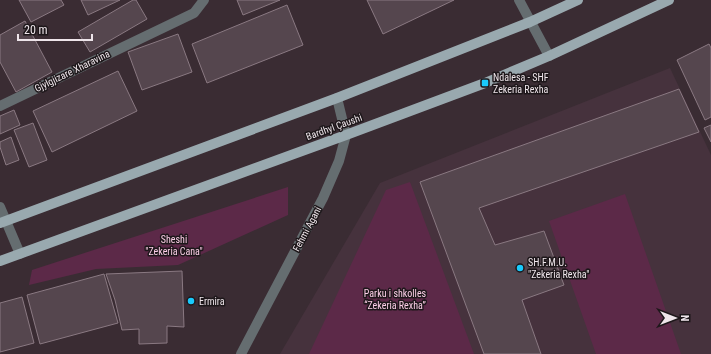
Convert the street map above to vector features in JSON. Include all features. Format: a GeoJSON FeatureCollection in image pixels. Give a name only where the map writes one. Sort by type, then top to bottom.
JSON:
{"type":"FeatureCollection","features":[{"type":"Feature","properties":{"kind":"main road"},"geometry":{"type":"LineString","coordinates":[[3,222],[337,98],[530,22],[578,0]]}},
{"type":"Feature","properties":{"kind":"main road","name":"Bardhyl Çaushi"},"geometry":{"type":"LineString","coordinates":[[0,261],[346,136],[549,56],[669,0]]}},
{"type":"Feature","properties":{"kind":"street","name":"Gjylgjizare Xharavina"},"geometry":{"type":"LineString","coordinates":[[0,106],[194,13],[204,0]]}},
{"type":"Feature","properties":{"kind":"street"},"geometry":{"type":"LineString","coordinates":[[519,0],[549,56]]}},
{"type":"Feature","properties":{"kind":"street","name":"Fehmi Agani"},"geometry":{"type":"LineString","coordinates":[[241,354],[323,198],[339,161],[346,136],[337,98]]}},
{"type":"Feature","properties":{"kind":"street"},"geometry":{"type":"LineString","coordinates":[[0,207],[3,222],[20,254]]}},
{"type":"Feature","properties":{"kind":"shaded area","name":"SH.F.M.U. \"Zekeria Rexha\""},"geometry":{"type":"Polygon","coordinates":[[[670,68],[711,155],[711,354],[280,354],[380,183],[670,68]]]}},
{"type":"Feature","properties":{"kind":"green space","name":"Parku i shkolles “Zekeria Rexha”"},"geometry":{"type":"Polygon","coordinates":[[[410,182],[474,354],[309,354],[386,190],[410,182]]]}},
{"type":"Feature","properties":{"kind":"green space","name":"Sheshi \"Zekeria Cana\""},"geometry":{"type":"Polygon","coordinates":[[[288,187],[288,215],[178,265],[96,269],[29,285],[32,270],[288,187]]]}},
{"type":"Feature","properties":{"kind":"green space"},"geometry":{"type":"Polygon","coordinates":[[[625,194],[681,354],[596,354],[549,221],[625,194]]]}},
{"type":"Feature","properties":{"kind":"building"},"geometry":{"type":"Polygon","coordinates":[[[19,0],[61,0],[64,5],[31,22],[19,0]]]}},
{"type":"Feature","properties":{"kind":"building"},"geometry":{"type":"Polygon","coordinates":[[[81,0],[120,0],[88,15],[81,0]]]}},
{"type":"Feature","properties":{"kind":"building"},"geometry":{"type":"Polygon","coordinates":[[[133,0],[136,0],[147,19],[90,52],[78,32],[133,0]]]}},
{"type":"Feature","properties":{"kind":"building"},"geometry":{"type":"Polygon","coordinates":[[[237,0],[280,0],[243,15],[237,0]]]}},
{"type":"Feature","properties":{"kind":"building"},"geometry":{"type":"Polygon","coordinates":[[[367,0],[454,0],[383,34],[367,0]]]}},
{"type":"Feature","properties":{"kind":"building"},"geometry":{"type":"Polygon","coordinates":[[[287,5],[303,45],[207,83],[192,44],[287,5]]]}},
{"type":"Feature","properties":{"kind":"building"},"geometry":{"type":"Polygon","coordinates":[[[25,21],[52,72],[16,92],[0,62],[0,35],[25,21]]]}},
{"type":"Feature","properties":{"kind":"building"},"geometry":{"type":"Polygon","coordinates":[[[178,34],[192,72],[142,90],[128,52],[178,34]]]}},
{"type":"Feature","properties":{"kind":"building"},"geometry":{"type":"Polygon","coordinates":[[[709,44],[711,48],[711,117],[705,120],[677,60],[709,44]]]}},
{"type":"Feature","properties":{"kind":"building"},"geometry":{"type":"Polygon","coordinates":[[[118,71],[137,111],[52,152],[33,111],[118,71]]]}},
{"type":"Feature","properties":{"kind":"building"},"geometry":{"type":"Polygon","coordinates":[[[679,89],[699,132],[479,208],[495,245],[544,231],[564,285],[522,300],[541,354],[484,354],[420,182],[679,89]]]}},
{"type":"Feature","properties":{"kind":"building"},"geometry":{"type":"Polygon","coordinates":[[[14,110],[20,125],[0,134],[0,116],[14,110]]]}},
{"type":"Feature","properties":{"kind":"building"},"geometry":{"type":"Polygon","coordinates":[[[33,123],[47,160],[29,167],[14,130],[33,123]]]}},
{"type":"Feature","properties":{"kind":"building"},"geometry":{"type":"Polygon","coordinates":[[[711,125],[711,142],[704,128],[711,125]]]}},
{"type":"Feature","properties":{"kind":"building"},"geometry":{"type":"Polygon","coordinates":[[[11,137],[19,160],[6,165],[0,147],[0,142],[11,137]]]}},
{"type":"Feature","properties":{"kind":"building"},"geometry":{"type":"Polygon","coordinates":[[[182,271],[184,327],[167,326],[167,343],[139,344],[139,329],[122,330],[115,300],[106,274],[182,271]]]}},
{"type":"Feature","properties":{"kind":"building"},"geometry":{"type":"Polygon","coordinates":[[[104,274],[118,323],[40,344],[27,295],[104,274]]]}},
{"type":"Feature","properties":{"kind":"building"},"geometry":{"type":"Polygon","coordinates":[[[22,297],[34,343],[0,352],[0,303],[22,297]]]}},
{"type":"Feature","properties":{"kind":"place","name":"Ndalesa - SHF Zekeria Rexha"},"geometry":{"type":"Point","coordinates":[485,83]}},
{"type":"Feature","properties":{"kind":"place","name":"SH.F.M.U. \"Zekeria Rexha\""},"geometry":{"type":"Point","coordinates":[520,268]}},
{"type":"Feature","properties":{"kind":"place","name":"Ermira"},"geometry":{"type":"Point","coordinates":[191,301]}}]}
